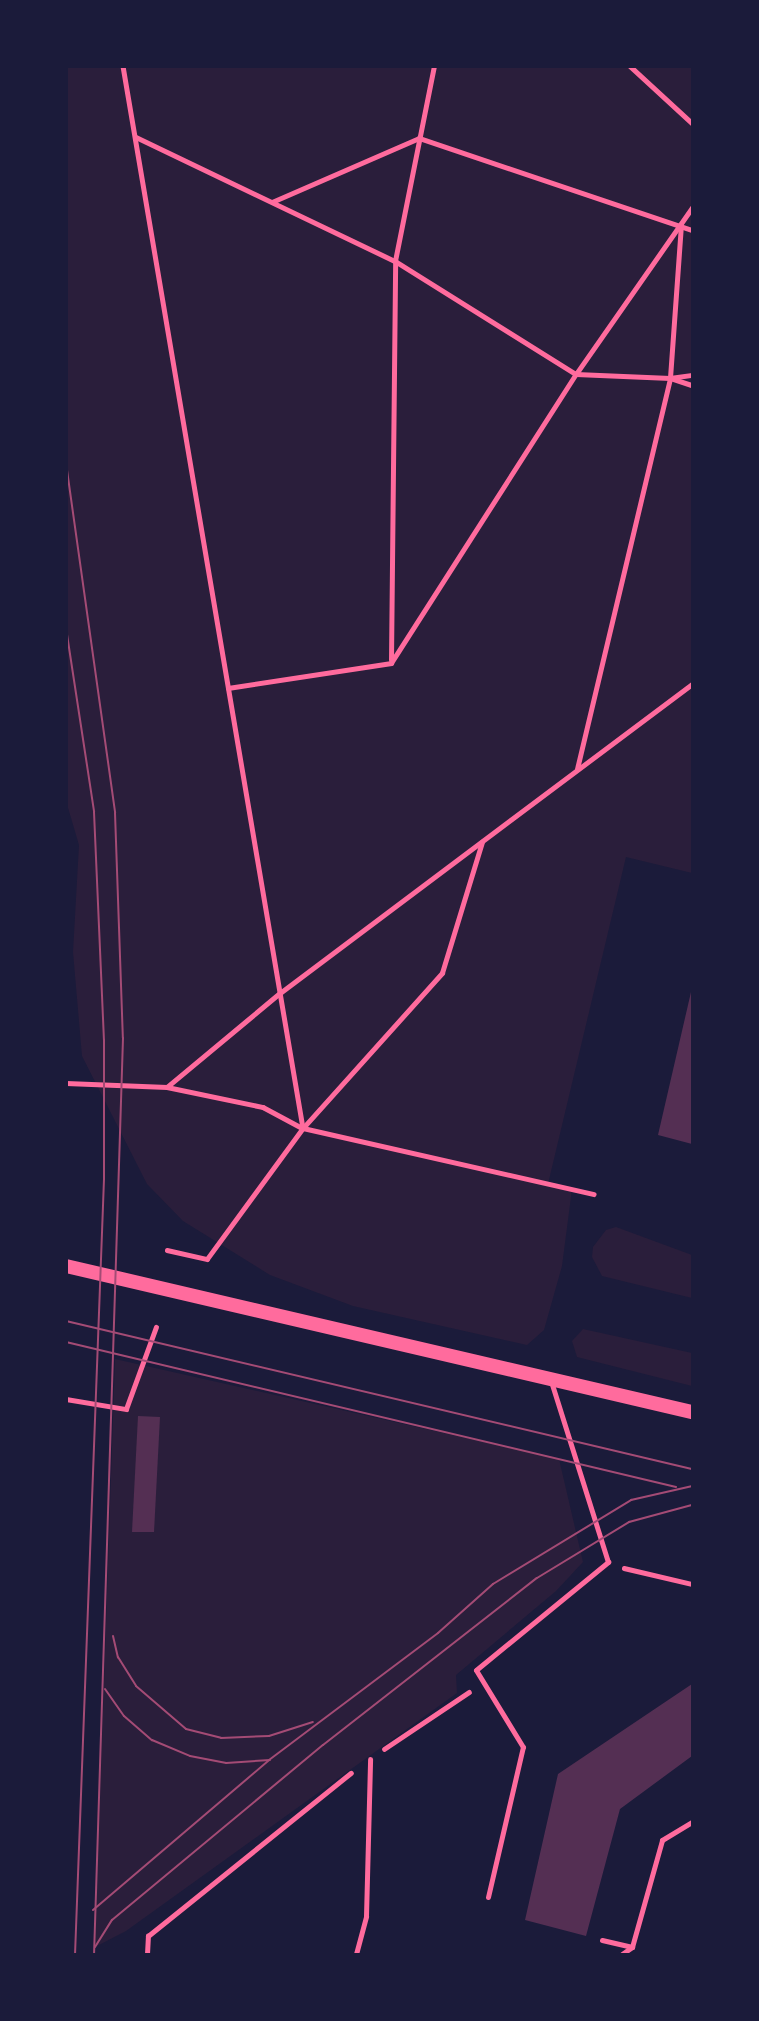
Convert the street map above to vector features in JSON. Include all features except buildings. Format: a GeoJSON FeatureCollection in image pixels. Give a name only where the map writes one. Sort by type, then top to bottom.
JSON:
{"type":"FeatureCollection","features":[{"type":"Feature","properties":{"kind":"main road"},"geometry":{"type":"LineString","coordinates":[[66,1254],[74,1267],[692,1412]]}},
{"type":"Feature","properties":{"kind":"lane"},"geometry":{"type":"LineString","coordinates":[[488,1898],[523,1747],[476,1670],[608,1562],[550,1378]]}},
{"type":"Feature","properties":{"kind":"lane"},"geometry":{"type":"LineString","coordinates":[[356,1955],[366,1916],[370,1759]]}},
{"type":"Feature","properties":{"kind":"lane"},"geometry":{"type":"LineString","coordinates":[[622,1955],[632,1947],[662,1840],[692,1822]]}},
{"type":"Feature","properties":{"kind":"lane"},"geometry":{"type":"LineString","coordinates":[[601,1940],[632,1947]]}},
{"type":"Feature","properties":{"kind":"path"},"geometry":{"type":"LineString","coordinates":[[123,66],[303,1128]]}},
{"type":"Feature","properties":{"kind":"path"},"geometry":{"type":"LineString","coordinates":[[390,663],[395,261],[434,66]]}},
{"type":"Feature","properties":{"kind":"path"},"geometry":{"type":"LineString","coordinates":[[629,66],[692,123]]}},
{"type":"Feature","properties":{"kind":"path"},"geometry":{"type":"LineString","coordinates":[[135,136],[395,261],[576,374],[670,378],[692,375]]}},
{"type":"Feature","properties":{"kind":"path"},"geometry":{"type":"LineString","coordinates":[[272,202],[419,138],[692,230]]}},
{"type":"Feature","properties":{"kind":"path"},"geometry":{"type":"LineString","coordinates":[[228,688],[390,663],[576,374],[692,208]]}},
{"type":"Feature","properties":{"kind":"path"},"geometry":{"type":"LineString","coordinates":[[577,770],[670,378],[681,225]]}},
{"type":"Feature","properties":{"kind":"path"},"geometry":{"type":"LineString","coordinates":[[670,378],[692,385]]}},
{"type":"Feature","properties":{"kind":"path"},"geometry":{"type":"LineString","coordinates":[[167,1087],[280,993],[692,684]]}},
{"type":"Feature","properties":{"kind":"path"},"geometry":{"type":"LineString","coordinates":[[167,1250],[207,1259],[303,1128],[443,973],[482,841]]}},
{"type":"Feature","properties":{"kind":"path"},"geometry":{"type":"LineString","coordinates":[[66,1083],[167,1087],[263,1107],[303,1128],[594,1194]]}},
{"type":"Feature","properties":{"kind":"path"},"geometry":{"type":"LineString","coordinates":[[66,1399],[126,1409],[156,1326]]}},
{"type":"Feature","properties":{"kind":"path"},"geometry":{"type":"LineString","coordinates":[[613,1577],[624,1568],[692,1584]]}},
{"type":"Feature","properties":{"kind":"path"},"geometry":{"type":"LineString","coordinates":[[147,1955],[148,1936],[370,1759],[484,1682]]}},
{"type":"Feature","properties":{"kind":"shaded area"},"geometry":{"type":"Polygon","coordinates":[[[66,67],[692,67],[692,873],[626,857],[548,1184],[572,1189],[562,1266],[544,1330],[527,1345],[353,1306],[270,1275],[183,1221],[147,1184],[82,1056],[73,952],[79,845],[66,801],[66,67]]]}},
{"type":"Feature","properties":{"kind":"shaded area"},"geometry":{"type":"Polygon","coordinates":[[[616,1227],[692,1255],[692,1298],[602,1276],[592,1257],[593,1247],[606,1230],[616,1227]]]}},
{"type":"Feature","properties":{"kind":"shaded area"},"geometry":{"type":"Polygon","coordinates":[[[583,1329],[692,1353],[692,1386],[577,1357],[572,1341],[583,1329]]]}},
{"type":"Feature","properties":{"kind":"shaded area"},"geometry":{"type":"Polygon","coordinates":[[[115,1359],[559,1459],[583,1562],[556,1591],[456,1675],[457,1693],[126,1931],[95,1947],[115,1359]]]}},
{"type":"Feature","properties":{"kind":"tram line"},"geometry":{"type":"LineString","coordinates":[[66,463],[115,813],[123,1038],[94,1954]]}},
{"type":"Feature","properties":{"kind":"tram line"},"geometry":{"type":"LineString","coordinates":[[66,628],[94,812],[104,1040],[104,1179],[75,1954]]}},
{"type":"Feature","properties":{"kind":"tram line"},"geometry":{"type":"LineString","coordinates":[[66,1321],[692,1469]]}},
{"type":"Feature","properties":{"kind":"tram line"},"geometry":{"type":"LineString","coordinates":[[66,1342],[676,1487]]}},
{"type":"Feature","properties":{"kind":"tram line"},"geometry":{"type":"LineString","coordinates":[[93,1910],[269,1760],[438,1633],[493,1584],[631,1500],[692,1486]]}},
{"type":"Feature","properties":{"kind":"tram line"},"geometry":{"type":"LineString","coordinates":[[95,1947],[112,1920],[323,1745],[537,1578],[629,1522],[692,1505]]}},
{"type":"Feature","properties":{"kind":"tram line"},"geometry":{"type":"LineString","coordinates":[[113,1636],[118,1657],[136,1686],[186,1729],[221,1738],[269,1736],[313,1722]]}},
{"type":"Feature","properties":{"kind":"tram line"},"geometry":{"type":"LineString","coordinates":[[105,1689],[124,1716],[152,1740],[190,1756],[226,1763],[270,1760]]}}]}
